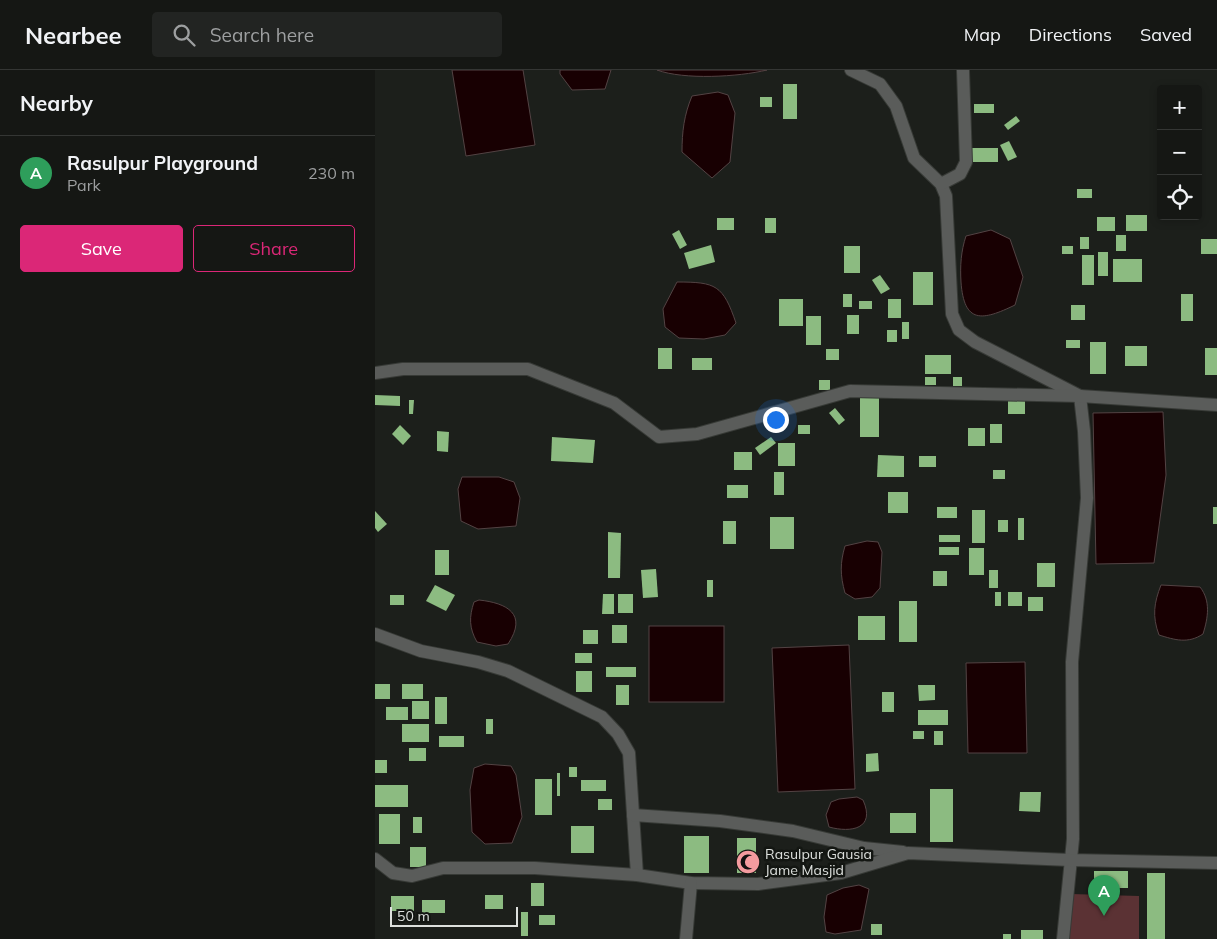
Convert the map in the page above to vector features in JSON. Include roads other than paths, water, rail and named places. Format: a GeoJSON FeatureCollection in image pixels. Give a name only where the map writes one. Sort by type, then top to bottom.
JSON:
{"type":"FeatureCollection","features":[{"type":"Feature","properties":{"kind":"street"},"geometry":{"type":"LineString","coordinates":[[851,70],[880,84],[896,106],[914,158],[941,184],[946,196],[952,314],[959,330],[975,342],[1080,396]]}},
{"type":"Feature","properties":{"kind":"street"},"geometry":{"type":"LineString","coordinates":[[941,184],[960,174],[966,162],[963,70]]}},
{"type":"Feature","properties":{"kind":"street"},"geometry":{"type":"LineString","coordinates":[[375,373],[403,369],[528,369],[614,403],[659,437],[697,434],[850,391],[1080,396],[1217,405]]}},
{"type":"Feature","properties":{"kind":"street"},"geometry":{"type":"LineString","coordinates":[[1063,939],[1073,839],[1072,662],[1087,498],[1084,431],[1080,396]]}},
{"type":"Feature","properties":{"kind":"street"},"geometry":{"type":"LineString","coordinates":[[375,634],[421,651],[477,662],[508,671],[602,717],[618,734],[629,753],[637,875]]}},
{"type":"Feature","properties":{"kind":"street"},"geometry":{"type":"LineString","coordinates":[[633,815],[720,821],[793,831],[864,848],[908,852],[1070,860],[1217,863]]}},
{"type":"Feature","properties":{"kind":"street"},"geometry":{"type":"LineString","coordinates":[[375,859],[393,873],[412,876],[443,868],[535,868],[637,875],[691,883],[758,884],[841,873],[908,852]]}},
{"type":"Feature","properties":{"kind":"street"},"geometry":{"type":"LineString","coordinates":[[686,939],[691,883]]}},
{"type":"Feature","properties":{"kind":"place","name":"Rasulpur Gausia Jame Masjid"},"geometry":{"type":"Point","coordinates":[748,862]}},
{"type":"Feature","properties":{"kind":"place","name":"Rasulpur Playground"},"geometry":{"type":"Point","coordinates":[1104,916]}}]}
